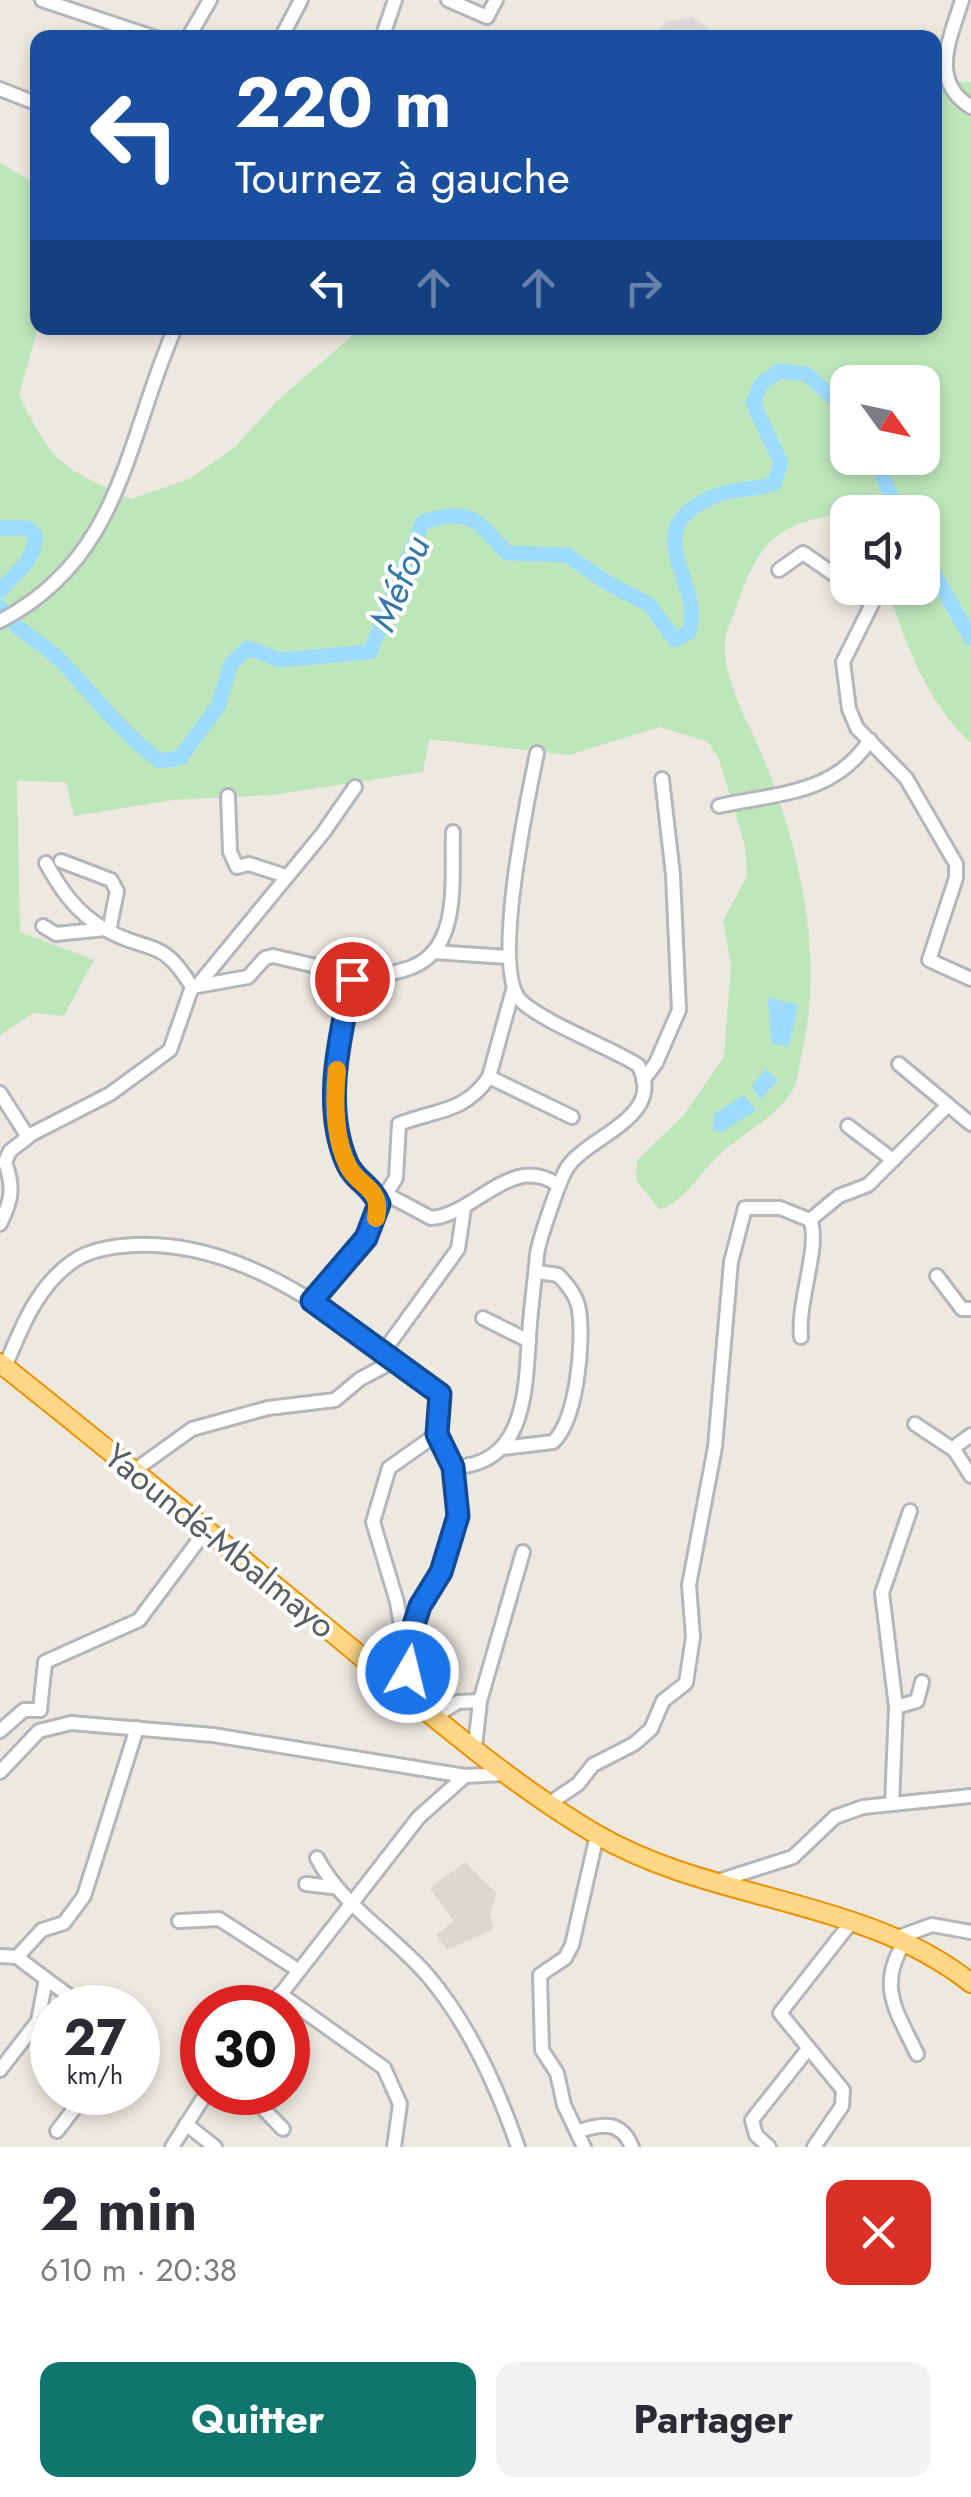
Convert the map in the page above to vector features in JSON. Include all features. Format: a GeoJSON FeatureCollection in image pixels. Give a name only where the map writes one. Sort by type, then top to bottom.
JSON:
{"type":"FeatureCollection","features":[{"type":"Feature","properties":{"kind":"highway","name":"Yaoundé-Mbalmayo"},"geometry":{"type":"LineString","coordinates":[[2,1365],[415,1701],[509,1774],[597,1835],[642,1857],[902,1938],[939,1958],[971,1983]]}},
{"type":"Feature","properties":{"kind":"street"},"geometry":{"type":"LineString","coordinates":[[42,0],[81,6],[137,30]]}},
{"type":"Feature","properties":{"kind":"street"},"geometry":{"type":"LineString","coordinates":[[193,30],[210,0]]}},
{"type":"Feature","properties":{"kind":"street"},"geometry":{"type":"LineString","coordinates":[[285,30],[302,0]]}},
{"type":"Feature","properties":{"kind":"street"},"geometry":{"type":"LineString","coordinates":[[385,30],[395,0]]}},
{"type":"Feature","properties":{"kind":"street"},"geometry":{"type":"LineString","coordinates":[[448,0],[487,18],[496,0]]}},
{"type":"Feature","properties":{"kind":"street"},"geometry":{"type":"LineString","coordinates":[[962,0],[943,57],[947,81],[971,106]]}},
{"type":"Feature","properties":{"kind":"street"},"geometry":{"type":"LineString","coordinates":[[0,89],[30,101]]}},
{"type":"Feature","properties":{"kind":"street"},"geometry":{"type":"LineString","coordinates":[[0,620],[52,590],[102,524],[171,335]]}},
{"type":"Feature","properties":{"kind":"street"},"geometry":{"type":"LineString","coordinates":[[779,570],[802,553],[830,573]]}},
{"type":"Feature","properties":{"kind":"street"},"geometry":{"type":"LineString","coordinates":[[872,605],[841,674],[857,728],[906,778],[956,864],[956,878],[929,960],[931,965],[971,979]]}},
{"type":"Feature","properties":{"kind":"street"},"geometry":{"type":"LineString","coordinates":[[718,806],[833,780],[858,758],[870,740]]}},
{"type":"Feature","properties":{"kind":"street"},"geometry":{"type":"LineString","coordinates":[[312,1301],[366,1238],[396,1178],[399,1124],[457,1108],[488,1077],[514,990],[508,956],[523,819],[537,753]]}},
{"type":"Feature","properties":{"kind":"street"},"geometry":{"type":"LineString","coordinates":[[503,1448],[526,1396],[537,1252],[558,1185],[569,1164],[612,1135],[639,1106],[644,1080],[679,1010],[673,876],[662,779]]}},
{"type":"Feature","properties":{"kind":"street"},"geometry":{"type":"LineString","coordinates":[[0,1224],[13,1185],[6,1157],[64,1114],[110,1094],[170,1050],[195,986],[355,788]]}},
{"type":"Feature","properties":{"kind":"street"},"geometry":{"type":"LineString","coordinates":[[228,796],[230,852],[236,867],[249,864],[286,876]]}},
{"type":"Feature","properties":{"kind":"street"},"geometry":{"type":"LineString","coordinates":[[348,998],[361,983],[414,966],[432,952],[450,918],[452,832]]}},
{"type":"Feature","properties":{"kind":"street"},"geometry":{"type":"LineString","coordinates":[[61,861],[111,880],[118,891],[107,930]]}},
{"type":"Feature","properties":{"kind":"street"},"geometry":{"type":"LineString","coordinates":[[46,863],[66,898],[107,930],[166,952],[195,986]]}},
{"type":"Feature","properties":{"kind":"street"},"geometry":{"type":"LineString","coordinates":[[43,926],[56,934],[107,930]]}},
{"type":"Feature","properties":{"kind":"street"},"geometry":{"type":"LineString","coordinates":[[432,952],[508,956]]}},
{"type":"Feature","properties":{"kind":"street"},"geometry":{"type":"LineString","coordinates":[[195,986],[244,978],[274,956],[346,973],[352,979],[336,1083],[337,1126],[347,1165],[383,1200],[431,1218],[464,1208],[482,1193],[523,1176],[544,1176],[558,1185]]}},
{"type":"Feature","properties":{"kind":"street"},"geometry":{"type":"LineString","coordinates":[[514,990],[532,1008],[638,1065],[644,1080]]}},
{"type":"Feature","properties":{"kind":"street"},"geometry":{"type":"LineString","coordinates":[[899,1064],[971,1124]]}},
{"type":"Feature","properties":{"kind":"street"},"geometry":{"type":"LineString","coordinates":[[488,1077],[572,1117]]}},
{"type":"Feature","properties":{"kind":"street"},"geometry":{"type":"LineString","coordinates":[[0,1093],[28,1138]]}},
{"type":"Feature","properties":{"kind":"street"},"geometry":{"type":"LineString","coordinates":[[810,1220],[839,1196],[868,1186],[948,1105]]}},
{"type":"Feature","properties":{"kind":"street"},"geometry":{"type":"LineString","coordinates":[[848,1126],[894,1160]]}},
{"type":"Feature","properties":{"kind":"street"},"geometry":{"type":"LineString","coordinates":[[135,1470],[192,1430],[268,1408],[336,1400],[390,1356],[458,1249],[464,1208]]}},
{"type":"Feature","properties":{"kind":"street"},"geometry":{"type":"LineString","coordinates":[[550,1803],[578,1784],[593,1765],[634,1744],[651,1729],[663,1701],[686,1684],[693,1637],[690,1586],[716,1447],[724,1316],[736,1240],[745,1208],[780,1208],[810,1220]]}},
{"type":"Feature","properties":{"kind":"street"},"geometry":{"type":"LineString","coordinates":[[801,1337],[801,1295],[814,1234],[810,1220]]}},
{"type":"Feature","properties":{"kind":"street"},"geometry":{"type":"LineString","coordinates":[[2,1365],[30,1307],[43,1292],[75,1260],[111,1246],[192,1250],[269,1276],[390,1356],[440,1394],[437,1434],[453,1467],[458,1516],[441,1572],[420,1606],[405,1653]]}},
{"type":"Feature","properties":{"kind":"street"},"geometry":{"type":"LineString","coordinates":[[453,1467],[481,1463],[503,1448],[553,1442],[569,1421],[579,1344],[579,1306],[558,1275],[538,1272]]}},
{"type":"Feature","properties":{"kind":"street"},"geometry":{"type":"LineString","coordinates":[[937,1276],[962,1309],[971,1309]]}},
{"type":"Feature","properties":{"kind":"street"},"geometry":{"type":"LineString","coordinates":[[483,1318],[529,1341]]}},
{"type":"Feature","properties":{"kind":"street"},"geometry":{"type":"LineString","coordinates":[[916,1424],[938,1443],[954,1450],[971,1476]]}},
{"type":"Feature","properties":{"kind":"street"},"geometry":{"type":"LineString","coordinates":[[415,1701],[394,1590],[373,1522],[389,1468],[437,1434]]}},
{"type":"Feature","properties":{"kind":"street"},"geometry":{"type":"LineString","coordinates":[[954,1450],[971,1435]]}},
{"type":"Feature","properties":{"kind":"street"},"geometry":{"type":"LineString","coordinates":[[892,1803],[896,1707],[882,1594],[910,1510]]}},
{"type":"Feature","properties":{"kind":"street"},"geometry":{"type":"LineString","coordinates":[[207,1529],[139,1620],[44,1662],[37,1712],[55,1723],[286,1745],[466,1776],[509,1774]]}},
{"type":"Feature","properties":{"kind":"street"},"geometry":{"type":"LineString","coordinates":[[475,1746],[480,1701],[523,1552]]}},
{"type":"Feature","properties":{"kind":"street"},"geometry":{"type":"LineString","coordinates":[[896,1707],[917,1702],[922,1682]]}},
{"type":"Feature","properties":{"kind":"street"},"geometry":{"type":"LineString","coordinates":[[435,1716],[458,1702],[480,1701]]}},
{"type":"Feature","properties":{"kind":"street"},"geometry":{"type":"LineString","coordinates":[[0,1730],[24,1710],[40,1710]]}},
{"type":"Feature","properties":{"kind":"street"},"geometry":{"type":"LineString","coordinates":[[0,1772],[15,1751],[55,1723]]}},
{"type":"Feature","properties":{"kind":"street"},"geometry":{"type":"LineString","coordinates":[[17,1956],[42,1930],[64,1923],[84,1896],[137,1728]]}},
{"type":"Feature","properties":{"kind":"street"},"geometry":{"type":"LineString","coordinates":[[0,1739],[15,1751]]}},
{"type":"Feature","properties":{"kind":"street"},"geometry":{"type":"LineString","coordinates":[[287,1985],[419,1817],[466,1776]]}},
{"type":"Feature","properties":{"kind":"street"},"geometry":{"type":"LineString","coordinates":[[718,1881],[793,1856],[835,1817],[892,1803],[971,1796]]}},
{"type":"Feature","properties":{"kind":"street"},"geometry":{"type":"LineString","coordinates":[[584,2147],[557,2074],[542,2050],[540,1976],[565,1958],[572,1945],[597,1835]]}},
{"type":"Feature","properties":{"kind":"street"},"geometry":{"type":"LineString","coordinates":[[317,1858],[332,1887],[352,1901],[427,1976],[450,2006],[500,2098],[518,2147]]}},
{"type":"Feature","properties":{"kind":"street"},"geometry":{"type":"LineString","coordinates":[[306,1884],[332,1887]]}},
{"type":"Feature","properties":{"kind":"street"},"geometry":{"type":"LineString","coordinates":[[179,1921],[219,1919],[298,1970]]}},
{"type":"Feature","properties":{"kind":"street"},"geometry":{"type":"LineString","coordinates":[[814,2147],[844,2098],[843,2090],[782,2019],[781,2008],[853,1920]]}},
{"type":"Feature","properties":{"kind":"street"},"geometry":{"type":"LineString","coordinates":[[917,2054],[892,1999],[890,1963],[902,1938],[932,1925],[970,1929]]}},
{"type":"Feature","properties":{"kind":"street"},"geometry":{"type":"LineString","coordinates":[[0,1956],[17,1956],[55,1985]]}},
{"type":"Feature","properties":{"kind":"street"},"geometry":{"type":"LineString","coordinates":[[0,2070],[38,2021],[46,1978]]}},
{"type":"Feature","properties":{"kind":"street"},"geometry":{"type":"LineString","coordinates":[[310,2015],[384,2068],[400,2104],[398,2146]]}},
{"type":"Feature","properties":{"kind":"street"},"geometry":{"type":"LineString","coordinates":[[769,2147],[756,2135],[752,2120],[808,2049]]}},
{"type":"Feature","properties":{"kind":"street"},"geometry":{"type":"LineString","coordinates":[[57,2131],[69,2115]]}},
{"type":"Feature","properties":{"kind":"street"},"geometry":{"type":"LineString","coordinates":[[172,2147],[192,2115]]}},
{"type":"Feature","properties":{"kind":"street"},"geometry":{"type":"LineString","coordinates":[[270,2115],[283,2128]]}},
{"type":"Feature","properties":{"kind":"street"},"geometry":{"type":"LineString","coordinates":[[186,2124],[215,2147]]}},
{"type":"Feature","properties":{"kind":"street"},"geometry":{"type":"LineString","coordinates":[[577,2132],[616,2126],[625,2130],[632,2147]]}},
{"type":"Feature","properties":{"kind":"shaded area"},"geometry":{"type":"Polygon","coordinates":[[[692,17],[711,30],[658,30],[668,21],[692,17]]]}},
{"type":"Feature","properties":{"kind":"shaded area"},"geometry":{"type":"Polygon","coordinates":[[[465,1862],[497,1893],[490,1913],[494,1929],[447,1950],[436,1935],[454,1921],[430,1888],[465,1862]]]}},
{"type":"Feature","properties":{"kind":"green space"},"geometry":{"type":"Polygon","coordinates":[[[942,80],[971,82],[971,743],[930,691],[893,605],[940,605],[940,495],[830,495],[830,516],[789,528],[765,547],[748,577],[725,640],[732,686],[778,797],[805,905],[811,979],[797,1081],[772,1114],[734,1142],[670,1205],[660,1210],[636,1180],[637,1160],[683,1116],[724,1057],[731,965],[723,921],[747,876],[745,846],[719,759],[708,742],[660,727],[569,755],[429,739],[423,772],[272,795],[173,800],[74,816],[66,782],[17,781],[20,932],[94,960],[64,1016],[33,1013],[0,1035],[0,163],[30,180],[30,335],[36,335],[19,395],[51,451],[88,479],[131,499],[191,478],[236,446],[277,401],[353,335],[942,335],[942,80]]]}},
{"type":"Feature","properties":{"kind":"water"},"geometry":{"type":"Polygon","coordinates":[[[768,997],[798,1005],[789,1047],[771,1043],[768,997]]]}},
{"type":"Feature","properties":{"kind":"water"},"geometry":{"type":"Polygon","coordinates":[[[765,1069],[778,1080],[760,1100],[752,1087],[765,1069]]]}},
{"type":"Feature","properties":{"kind":"water"},"geometry":{"type":"Polygon","coordinates":[[[744,1095],[756,1110],[721,1133],[713,1130],[714,1114],[744,1095]]]}},
{"type":"Feature","properties":{"kind":"waterway","name":"Méfou"},"geometry":{"type":"LineString","coordinates":[[0,607],[14,624],[56,656],[120,726],[159,761],[180,758],[218,706],[231,664],[248,648],[280,660],[370,652],[423,522],[439,518],[471,520],[507,553],[567,555],[606,582],[650,605],[675,640],[689,632],[691,613],[677,557],[675,539],[679,522],[693,507],[720,494],[774,484],[781,463],[753,403],[761,384],[779,371],[807,374],[830,395]]}},
{"type":"Feature","properties":{"kind":"waterway","name":"Méfou"},"geometry":{"type":"LineString","coordinates":[[882,475],[891,495]]}},
{"type":"Feature","properties":{"kind":"waterway","name":"Méfou"},"geometry":{"type":"LineString","coordinates":[[0,528],[28,528],[35,535],[28,559],[0,591]]}},
{"type":"Feature","properties":{"kind":"waterway","name":"Méfou"},"geometry":{"type":"LineString","coordinates":[[940,584],[971,638]]}},
{"type":"Feature","properties":{"kind":"slow traffic"},"geometry":{"type":"LineString","coordinates":[[337,1070],[340,1143],[347,1165],[375,1194],[379,1204],[376,1218]]}},
{"type":"Feature","properties":{"kind":"route"},"geometry":{"type":"LineString","coordinates":[[352,979],[339,1044],[337,1126],[347,1165],[366,1182],[379,1204],[366,1238],[312,1301],[440,1394],[437,1434],[453,1467],[458,1516],[441,1572],[420,1606],[405,1653],[408,1672]]}}]}
